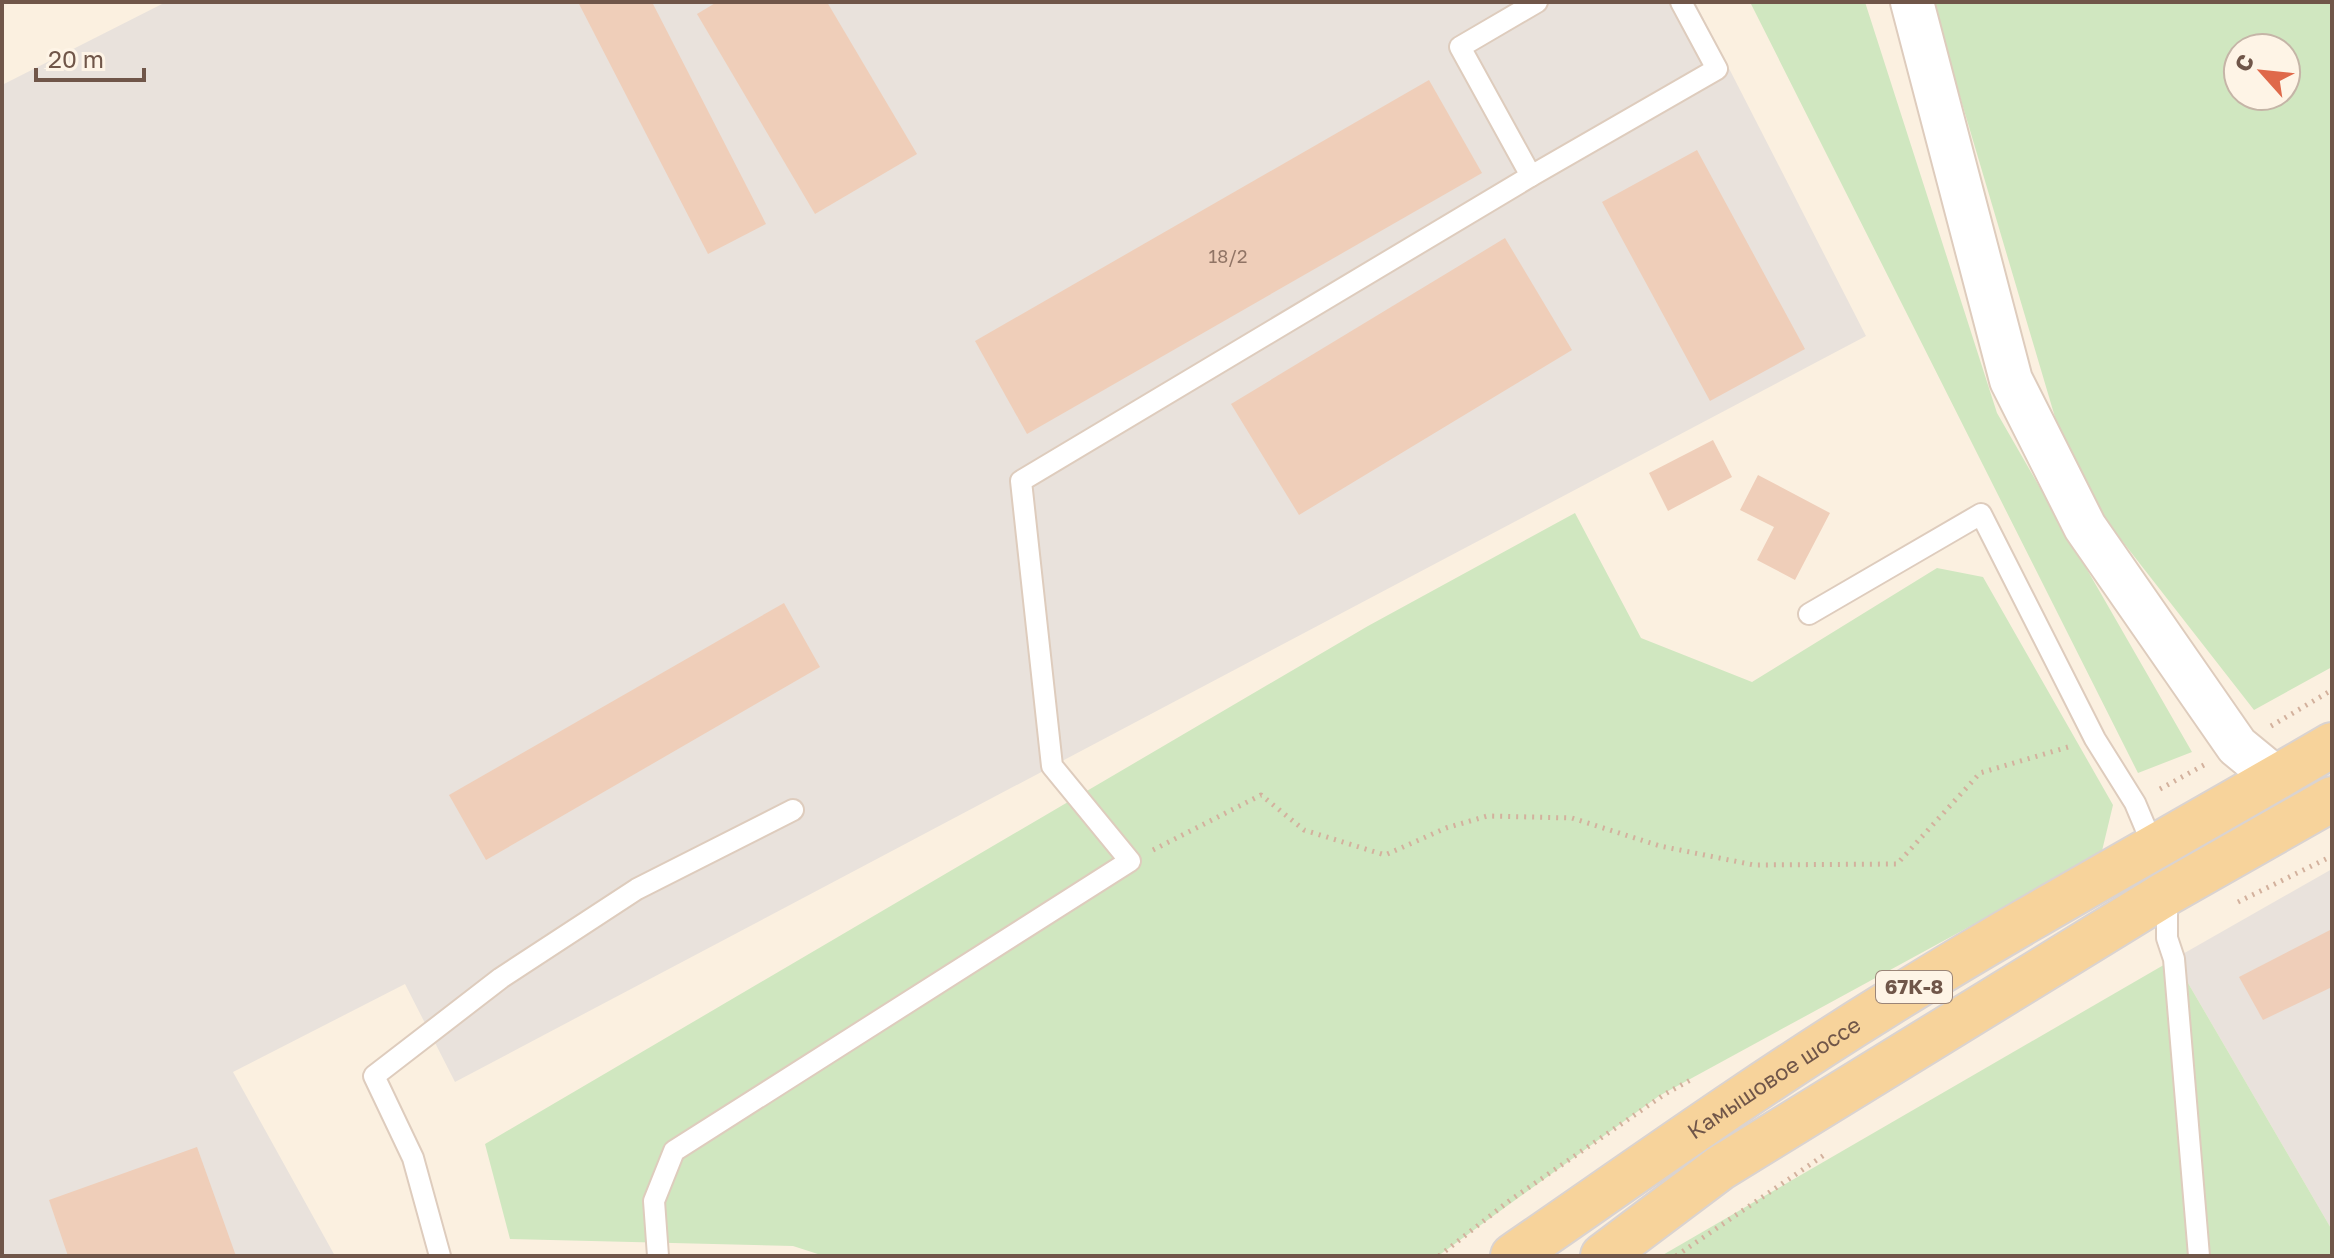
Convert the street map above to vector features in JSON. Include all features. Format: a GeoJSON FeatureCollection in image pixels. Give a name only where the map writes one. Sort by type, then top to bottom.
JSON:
{"type":"FeatureCollection","features":[{"type":"Feature","properties":{"kind":"main road","name":"Камышовое шоссе"},"geometry":{"type":"LineString","coordinates":[[1513,1256],[1878,1009],[1985,944],[2332,745]]}},
{"type":"Feature","properties":{"kind":"main road","name":"Камышовое шоссе"},"geometry":{"type":"LineString","coordinates":[[1603,1256],[1720,1168],[2167,893],[2332,799]]}},
{"type":"Feature","properties":{"kind":"street"},"geometry":{"type":"LineString","coordinates":[[1912,2],[2011,380],[2085,527],[2237,746],[2276,778]]}},
{"type":"Feature","properties":{"kind":"lane"},"geometry":{"type":"LineString","coordinates":[[1531,176],[1460,47],[1537,2]]}},
{"type":"Feature","properties":{"kind":"lane"},"geometry":{"type":"LineString","coordinates":[[658,1256],[654,1201],[674,1151],[1130,861],[1052,766],[1021,481],[1531,176],[1717,69],[1681,2]]}},
{"type":"Feature","properties":{"kind":"lane"},"geometry":{"type":"LineString","coordinates":[[1809,614],[1981,514],[2095,739],[2135,803],[2154,848]]}},
{"type":"Feature","properties":{"kind":"lane"},"geometry":{"type":"LineString","coordinates":[[440,1256],[413,1158],[374,1076],[501,978],[637,889],[793,810]]}},
{"type":"Feature","properties":{"kind":"lane"},"geometry":{"type":"LineString","coordinates":[[2167,893],[2167,938],[2174,959],[2199,1256]]}},
{"type":"Feature","properties":{"kind":"path"},"geometry":{"type":"LineString","coordinates":[[2326,693],[2332,707]]}},
{"type":"Feature","properties":{"kind":"path"},"geometry":{"type":"LineString","coordinates":[[1130,861],[1261,795],[1304,830],[1385,855],[1446,828],[1487,816],[1572,818],[1660,846],[1754,865],[1897,864],[1980,773],[2095,739]]}},
{"type":"Feature","properties":{"kind":"path"},"geometry":{"type":"LineString","coordinates":[[2236,904],[2332,856]]}},
{"type":"Feature","properties":{"kind":"shaded area"},"geometry":{"type":"Polygon","coordinates":[[[166,2],[1695,2],[1866,336],[455,1082],[405,984],[233,1072],[335,1256],[2,1256],[2,85],[166,2]]]}},
{"type":"Feature","properties":{"kind":"shaded area"},"geometry":{"type":"Polygon","coordinates":[[[2332,869],[2332,1230],[2174,959],[2332,869]]]}},
{"type":"Feature","properties":{"kind":"green space"},"geometry":{"type":"Polygon","coordinates":[[[1750,2],[1865,2],[1997,413],[2192,752],[2138,773],[1750,2]]]}},
{"type":"Feature","properties":{"kind":"green space"},"geometry":{"type":"Polygon","coordinates":[[[1932,2],[2332,2],[2332,667],[2254,710],[2073,478],[1932,2]]]}},
{"type":"Feature","properties":{"kind":"green space"},"geometry":{"type":"Polygon","coordinates":[[[1575,513],[1641,638],[1752,682],[1937,568],[1983,577],[2113,805],[2101,855],[1659,1096],[1438,1256],[824,1256],[793,1246],[510,1239],[485,1144],[1368,626],[1575,513]]]}},
{"type":"Feature","properties":{"kind":"green space"},"geometry":{"type":"Polygon","coordinates":[[[2174,959],[2332,1230],[2332,1256],[1661,1256],[2174,959]]]}},
{"type":"Feature","properties":{"kind":"building"},"geometry":{"type":"Polygon","coordinates":[[[578,2],[652,2],[766,224],[708,254],[578,2]]]}},
{"type":"Feature","properties":{"kind":"building"},"geometry":{"type":"Polygon","coordinates":[[[717,2],[827,2],[917,154],[815,214],[697,14],[717,2]]]}},
{"type":"Feature","properties":{"kind":"building"},"geometry":{"type":"Polygon","coordinates":[[[1429,80],[1482,173],[1027,434],[975,341],[1429,80]]]}},
{"type":"Feature","properties":{"kind":"building"},"geometry":{"type":"Polygon","coordinates":[[[1697,150],[1805,349],[1710,401],[1602,202],[1697,150]]]}},
{"type":"Feature","properties":{"kind":"building"},"geometry":{"type":"Polygon","coordinates":[[[1505,238],[1572,350],[1299,515],[1231,404],[1505,238]]]}},
{"type":"Feature","properties":{"kind":"building"},"geometry":{"type":"Polygon","coordinates":[[[1713,440],[1732,477],[1668,511],[1649,473],[1713,440]]]}},
{"type":"Feature","properties":{"kind":"building"},"geometry":{"type":"Polygon","coordinates":[[[1758,475],[1830,513],[1795,580],[1757,560],[1774,527],[1740,510],[1758,475]]]}},
{"type":"Feature","properties":{"kind":"building"},"geometry":{"type":"Polygon","coordinates":[[[784,603],[820,667],[486,860],[449,795],[784,603]]]}},
{"type":"Feature","properties":{"kind":"building"},"geometry":{"type":"Polygon","coordinates":[[[2332,929],[2332,987],[2263,1020],[2239,977],[2332,929]]]}},
{"type":"Feature","properties":{"kind":"building"},"geometry":{"type":"Polygon","coordinates":[[[197,1147],[236,1256],[68,1256],[49,1200],[197,1147]]]}}]}
